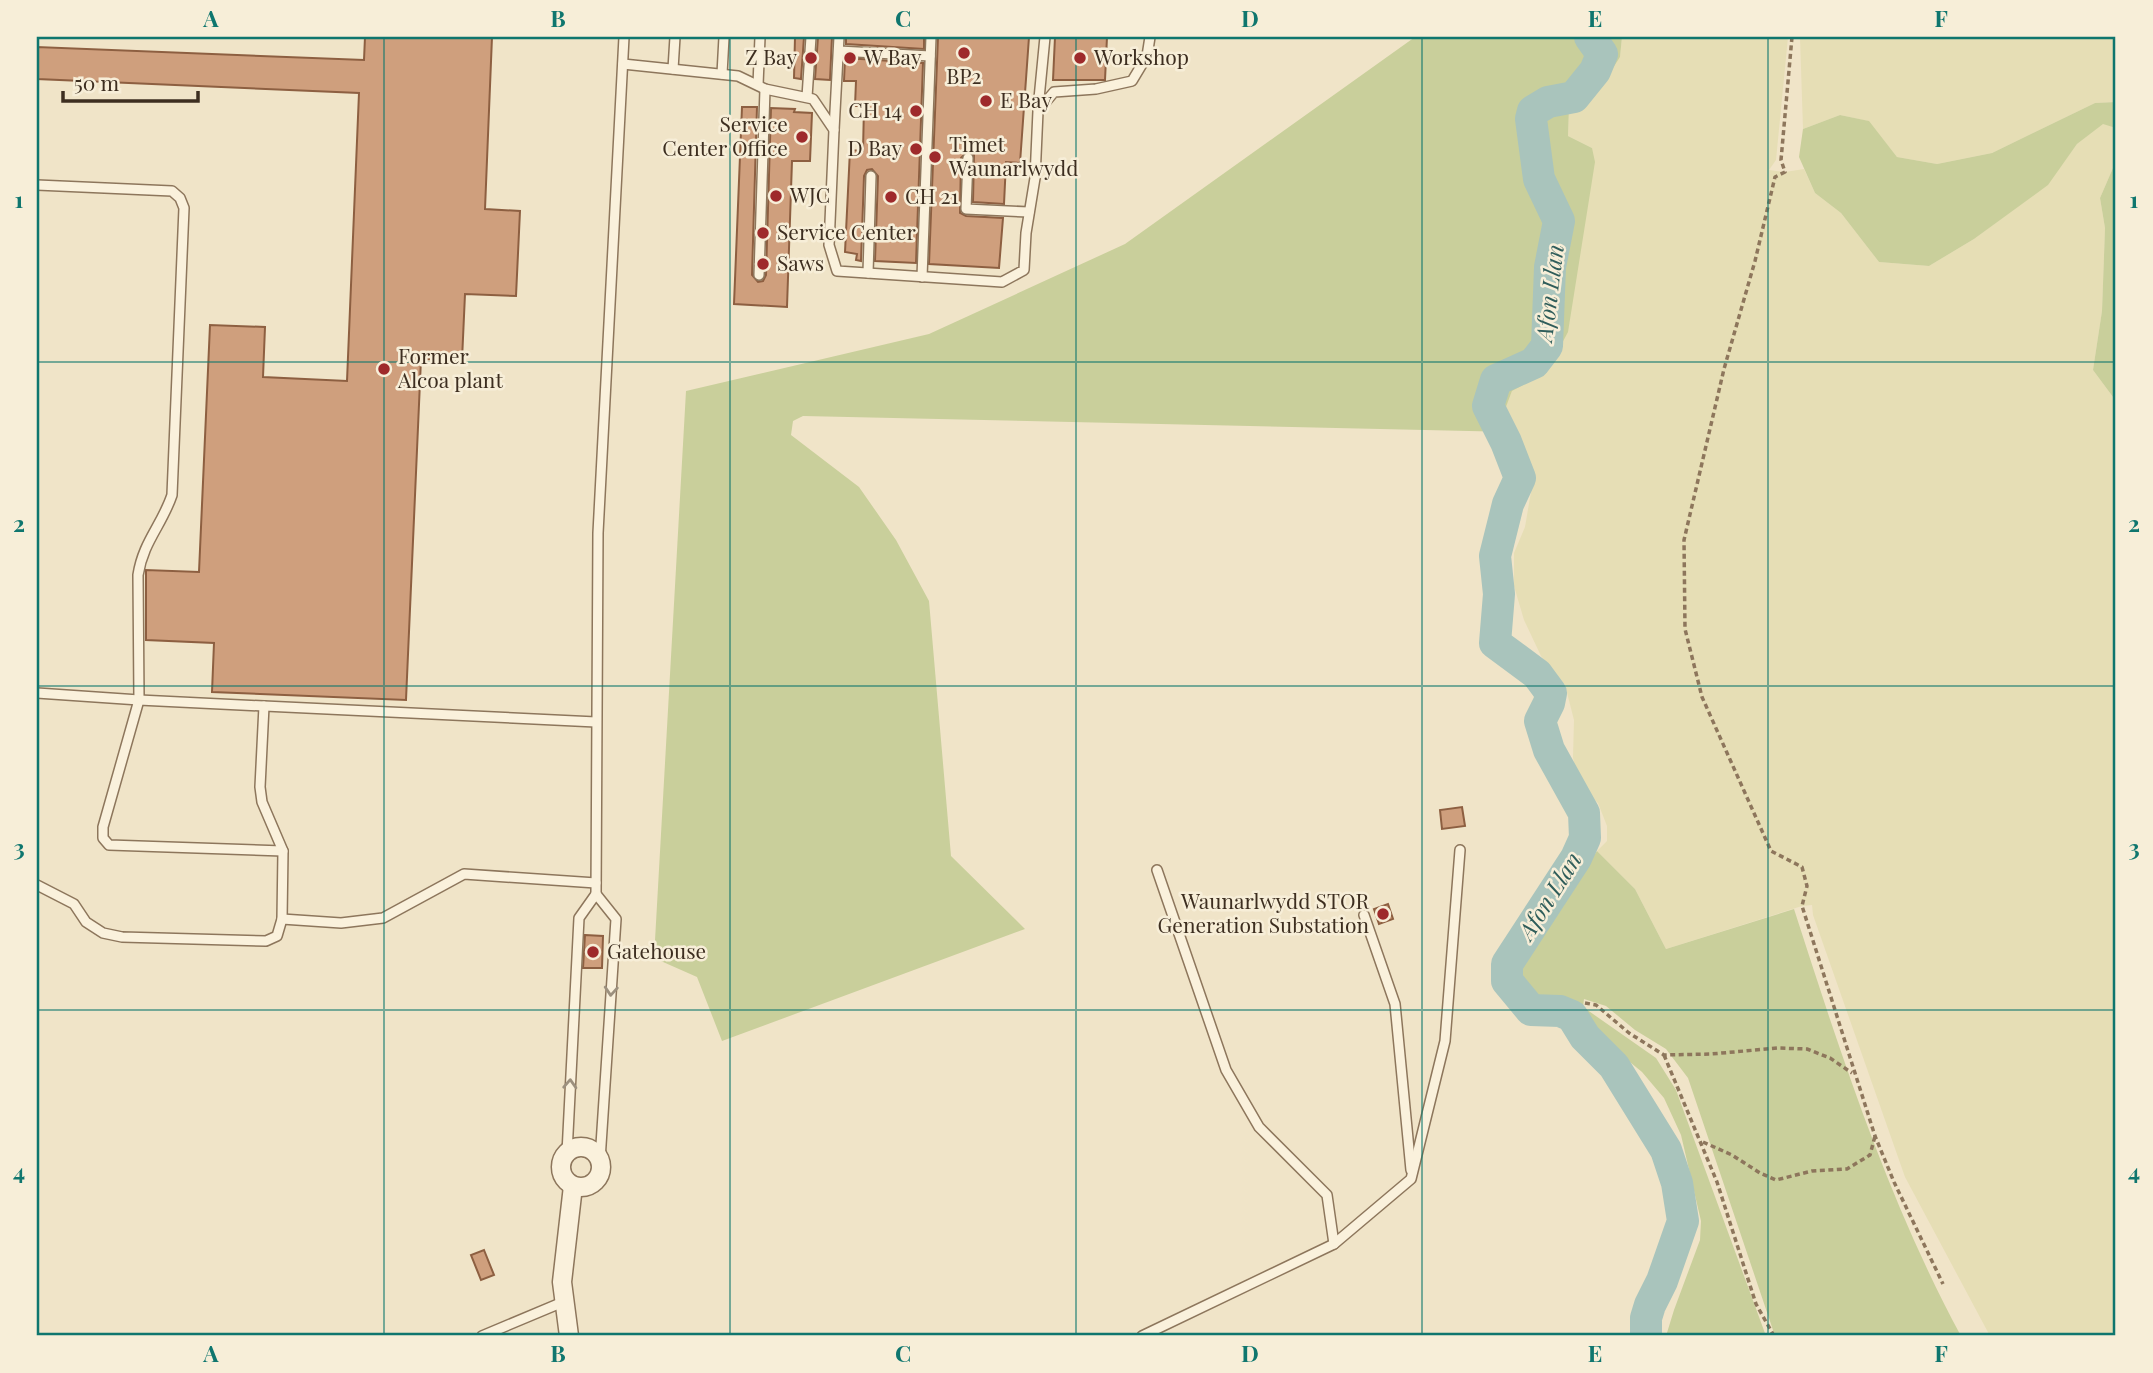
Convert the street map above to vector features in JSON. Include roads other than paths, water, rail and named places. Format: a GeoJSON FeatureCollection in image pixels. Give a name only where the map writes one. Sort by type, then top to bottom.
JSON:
{"type":"FeatureCollection","features":[{"type":"Feature","properties":{"kind":"street"},"geometry":{"type":"LineString","coordinates":[[577,1148],[587,1148],[597,1154],[600,1172],[594,1182],[580,1187],[566,1182],[561,1163],[567,1153],[577,1148]]}},
{"type":"Feature","properties":{"kind":"street"},"geometry":{"type":"LineString","coordinates":[[569,1336],[562,1282],[573,1186]]}},
{"type":"Feature","properties":{"kind":"lane"},"geometry":{"type":"LineString","coordinates":[[567,1153],[579,918],[596,889],[598,533],[624,37]]}},
{"type":"Feature","properties":{"kind":"lane"},"geometry":{"type":"LineString","coordinates":[[673,69],[675,37]]}},
{"type":"Feature","properties":{"kind":"lane"},"geometry":{"type":"LineString","coordinates":[[722,74],[724,37]]}},
{"type":"Feature","properties":{"kind":"lane"},"geometry":{"type":"LineString","coordinates":[[758,275],[761,37]]}},
{"type":"Feature","properties":{"kind":"lane"},"geometry":{"type":"LineString","coordinates":[[807,97],[811,37]]}},
{"type":"Feature","properties":{"kind":"lane"},"geometry":{"type":"LineString","coordinates":[[839,37],[829,245],[837,271],[1002,282],[1024,270],[1035,178],[1045,37]]}},
{"type":"Feature","properties":{"kind":"lane"},"geometry":{"type":"LineString","coordinates":[[922,277],[931,37]]}},
{"type":"Feature","properties":{"kind":"lane"},"geometry":{"type":"LineString","coordinates":[[1038,111],[1054,92],[1096,89],[1132,81],[1147,56],[1150,37]]}},
{"type":"Feature","properties":{"kind":"lane"},"geometry":{"type":"LineString","coordinates":[[839,51],[930,56]]}},
{"type":"Feature","properties":{"kind":"lane"},"geometry":{"type":"LineString","coordinates":[[623,64],[738,76],[761,87],[807,97],[813,99],[834,130]]}},
{"type":"Feature","properties":{"kind":"lane"},"geometry":{"type":"LineString","coordinates":[[968,158],[966,209],[1030,212]]}},
{"type":"Feature","properties":{"kind":"lane"},"geometry":{"type":"LineString","coordinates":[[868,273],[871,177]]}},
{"type":"Feature","properties":{"kind":"lane"},"geometry":{"type":"LineString","coordinates":[[37,185],[172,191],[180,198],[184,208],[172,495],[167,511],[146,545],[141,560],[138,575],[139,700],[103,827],[103,838],[109,845],[283,851]]}},
{"type":"Feature","properties":{"kind":"lane"},"geometry":{"type":"LineString","coordinates":[[37,693],[596,722]]}},
{"type":"Feature","properties":{"kind":"lane"},"geometry":{"type":"LineString","coordinates":[[37,885],[74,904],[86,922],[103,933],[122,937],[267,941],[277,936],[282,919],[283,851],[262,802],[260,787],[264,706]]}},
{"type":"Feature","properties":{"kind":"lane"},"geometry":{"type":"LineString","coordinates":[[1142,1336],[1334,1244],[1411,1179],[1445,1041],[1460,850]]}},
{"type":"Feature","properties":{"kind":"lane"},"geometry":{"type":"LineString","coordinates":[[1157,870],[1226,1070],[1259,1127],[1327,1195],[1334,1244]]}},
{"type":"Feature","properties":{"kind":"lane"},"geometry":{"type":"LineString","coordinates":[[282,919],[341,923],[383,918],[464,874],[596,889],[616,919],[600,1160]]}},
{"type":"Feature","properties":{"kind":"lane"},"geometry":{"type":"LineString","coordinates":[[1364,915],[1395,1004],[1411,1179]]}},
{"type":"Feature","properties":{"kind":"lane"},"geometry":{"type":"LineString","coordinates":[[482,1336],[563,1302]]}},
{"type":"Feature","properties":{"kind":"waterway","name":"Afon Llan"},"geometry":{"type":"LineString","coordinates":[[1590,37],[1602,54],[1595,71],[1574,97],[1548,102],[1533,111],[1531,119],[1539,179],[1559,221],[1550,267],[1547,346],[1534,363],[1496,380],[1488,406],[1520,478],[1508,504],[1495,556],[1499,594],[1495,643],[1537,674],[1551,693],[1540,721],[1549,750],[1584,813],[1585,838],[1576,858],[1507,964],[1507,981],[1531,1010],[1560,1011],[1572,1016],[1585,1037],[1614,1066],[1666,1150],[1677,1183],[1683,1221],[1662,1281],[1650,1305],[1646,1318],[1646,1336]]}},
{"type":"Feature","properties":{"kind":"place","name":"BP2"},"geometry":{"type":"Point","coordinates":[964,53]}},
{"type":"Feature","properties":{"kind":"place","name":"Z Bay"},"geometry":{"type":"Point","coordinates":[811,58]}},
{"type":"Feature","properties":{"kind":"place","name":"W Bay"},"geometry":{"type":"Point","coordinates":[850,58]}},
{"type":"Feature","properties":{"kind":"place","name":"Workshop"},"geometry":{"type":"Point","coordinates":[1080,58]}},
{"type":"Feature","properties":{"kind":"place","name":"E Bay"},"geometry":{"type":"Point","coordinates":[986,101]}},
{"type":"Feature","properties":{"kind":"place","name":"CH 14"},"geometry":{"type":"Point","coordinates":[916,111]}},
{"type":"Feature","properties":{"kind":"place","name":"Service Center Office"},"geometry":{"type":"Point","coordinates":[802,137]}},
{"type":"Feature","properties":{"kind":"place","name":"D Bay"},"geometry":{"type":"Point","coordinates":[916,149]}},
{"type":"Feature","properties":{"kind":"place","name":"Timet Waunarlwydd"},"geometry":{"type":"Point","coordinates":[935,157]}},
{"type":"Feature","properties":{"kind":"place","name":"WJC"},"geometry":{"type":"Point","coordinates":[776,196]}},
{"type":"Feature","properties":{"kind":"place","name":"CH 21"},"geometry":{"type":"Point","coordinates":[891,197]}},
{"type":"Feature","properties":{"kind":"place","name":"Service Center"},"geometry":{"type":"Point","coordinates":[763,233]}},
{"type":"Feature","properties":{"kind":"place","name":"Saws"},"geometry":{"type":"Point","coordinates":[763,264]}},
{"type":"Feature","properties":{"kind":"place","name":"Former Alcoa plant"},"geometry":{"type":"Point","coordinates":[384,369]}},
{"type":"Feature","properties":{"kind":"place","name":"Waunarlwydd STOR Generation Substation"},"geometry":{"type":"Point","coordinates":[1383,914]}},
{"type":"Feature","properties":{"kind":"place","name":"Gatehouse"},"geometry":{"type":"Point","coordinates":[593,952]}}]}
